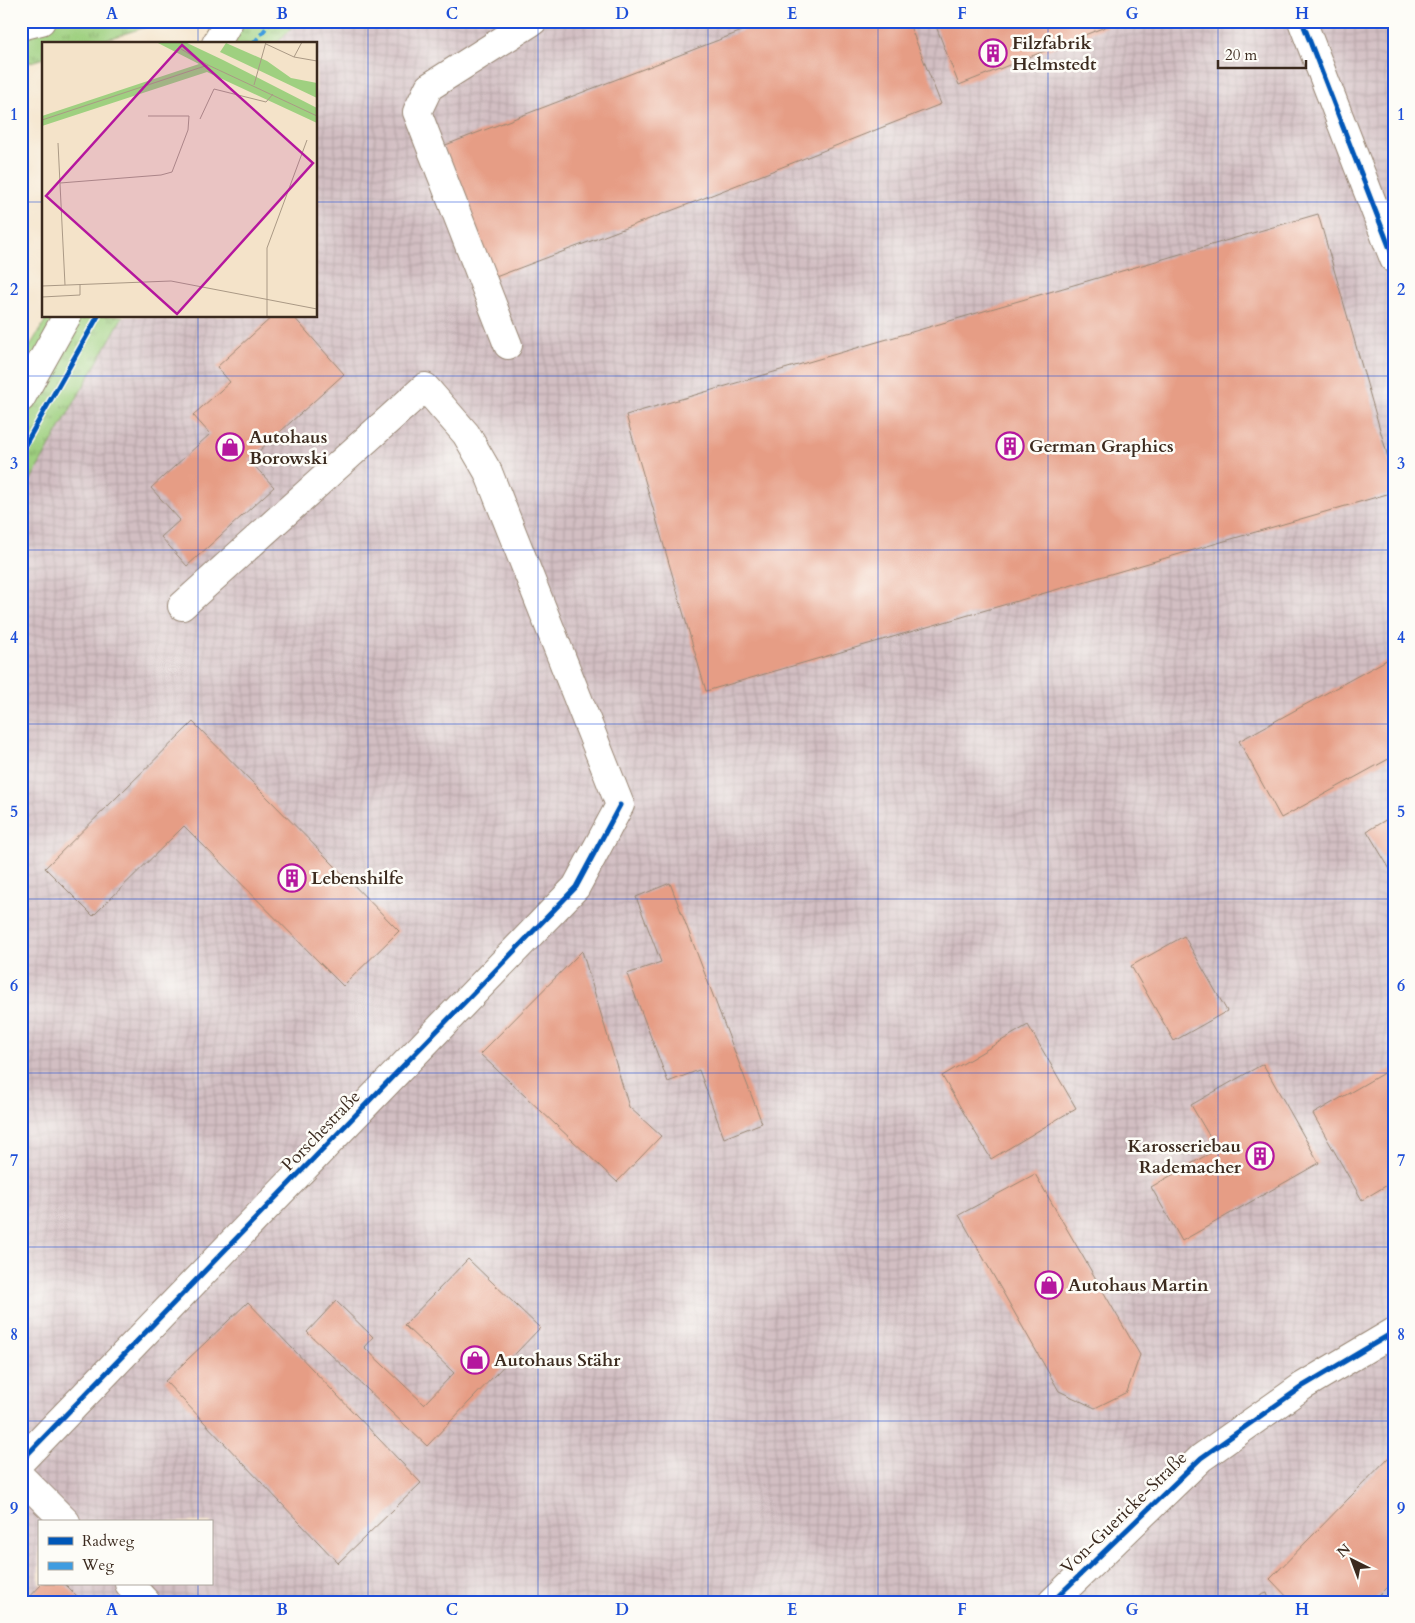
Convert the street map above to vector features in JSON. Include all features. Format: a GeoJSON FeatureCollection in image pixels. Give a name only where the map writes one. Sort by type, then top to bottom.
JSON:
{"type":"FeatureCollection","features":[{"type":"Feature","properties":{"kind":"street"},"geometry":{"type":"LineString","coordinates":[[21,26],[41,21]]}},
{"type":"Feature","properties":{"kind":"street"},"geometry":{"type":"LineString","coordinates":[[217,42],[229,21]]}},
{"type":"Feature","properties":{"kind":"street"},"geometry":{"type":"LineString","coordinates":[[508,345],[416,112],[429,87],[532,21]]}},
{"type":"Feature","properties":{"kind":"street"},"geometry":{"type":"LineString","coordinates":[[1302,21],[1394,259]]}},
{"type":"Feature","properties":{"kind":"street"},"geometry":{"type":"LineString","coordinates":[[21,398],[66,318]]}},
{"type":"Feature","properties":{"kind":"street","name":"Porschestraße"},"geometry":{"type":"LineString","coordinates":[[21,1461],[576,887],[620,804],[488,472],[466,434],[425,387],[182,606]]}},
{"type":"Feature","properties":{"kind":"street","name":"Von-Guericke-Straße"},"geometry":{"type":"LineString","coordinates":[[1052,1602],[1201,1458],[1303,1386],[1394,1332]]}},
{"type":"Feature","properties":{"kind":"street"},"geometry":{"type":"LineString","coordinates":[[21,1477],[64,1520]]}},
{"type":"Feature","properties":{"kind":"street"},"geometry":{"type":"LineString","coordinates":[[131,1586],[146,1602]]}},
{"type":"Feature","properties":{"kind":"shaded area"},"geometry":{"type":"Polygon","coordinates":[[[303,21],[1394,21],[1394,1602],[21,1602],[21,497],[122,318],[318,318],[318,42],[278,42],[292,27],[303,21]]]}},
{"type":"Feature","properties":{"kind":"green space"},"geometry":{"type":"Polygon","coordinates":[[[21,21],[165,21],[97,42],[42,42],[42,59],[21,65],[21,21]]]}},
{"type":"Feature","properties":{"kind":"green space"},"geometry":{"type":"Polygon","coordinates":[[[211,21],[303,21],[292,27],[278,42],[208,42],[211,21]]]}},
{"type":"Feature","properties":{"kind":"green space"},"geometry":{"type":"Polygon","coordinates":[[[47,318],[122,318],[21,497],[21,361],[47,318]]]}},
{"type":"Feature","properties":{"kind":"building"},"geometry":{"type":"Polygon","coordinates":[[[768,21],[908,21],[941,104],[689,204],[493,278],[443,146],[768,21]]]}},
{"type":"Feature","properties":{"kind":"building","name":"Filzfabrik Helmstedt"},"geometry":{"type":"Polygon","coordinates":[[[934,21],[1120,21],[959,85],[934,21]]]}},
{"type":"Feature","properties":{"kind":"building","name":"German Graphics"},"geometry":{"type":"Polygon","coordinates":[[[1318,214],[1394,478],[1394,492],[706,691],[626,415],[1318,214]]]}},
{"type":"Feature","properties":{"kind":"building"},"geometry":{"type":"Polygon","coordinates":[[[21,253],[27,256],[21,266],[21,253]]]}},
{"type":"Feature","properties":{"kind":"building","name":"Autohaus Borowski"},"geometry":{"type":"Polygon","coordinates":[[[271,318],[295,318],[344,374],[249,460],[274,487],[187,566],[161,537],[180,520],[151,488],[210,434],[193,415],[230,382],[217,367],[271,318]]]}},
{"type":"Feature","properties":{"kind":"building"},"geometry":{"type":"Polygon","coordinates":[[[1394,656],[1394,756],[1281,818],[1239,741],[1394,656]]]}},
{"type":"Feature","properties":{"kind":"building"},"geometry":{"type":"Polygon","coordinates":[[[193,722],[399,931],[343,986],[184,826],[93,916],[45,868],[193,722]]]}},
{"type":"Feature","properties":{"kind":"building"},"geometry":{"type":"Polygon","coordinates":[[[1394,815],[1394,876],[1367,831],[1394,815]]]}},
{"type":"Feature","properties":{"kind":"building"},"geometry":{"type":"Polygon","coordinates":[[[670,883],[762,1123],[724,1138],[699,1070],[668,1082],[627,974],[661,962],[636,897],[670,883]]]}},
{"type":"Feature","properties":{"kind":"building"},"geometry":{"type":"Polygon","coordinates":[[[1184,936],[1227,1011],[1174,1041],[1131,966],[1184,936]]]}},
{"type":"Feature","properties":{"kind":"building"},"geometry":{"type":"Polygon","coordinates":[[[582,951],[629,1107],[661,1136],[617,1182],[480,1054],[582,951]]]}},
{"type":"Feature","properties":{"kind":"building"},"geometry":{"type":"Polygon","coordinates":[[[1028,1025],[1076,1108],[991,1159],[942,1076],[1028,1025]]]}},
{"type":"Feature","properties":{"kind":"building","name":"Karosseriebau Rademacher"},"geometry":{"type":"Polygon","coordinates":[[[1263,1064],[1319,1163],[1182,1241],[1151,1187],[1217,1149],[1191,1105],[1263,1064]]]}},
{"type":"Feature","properties":{"kind":"building"},"geometry":{"type":"Polygon","coordinates":[[[1394,1067],[1394,1181],[1362,1200],[1313,1114],[1394,1067]]]}},
{"type":"Feature","properties":{"kind":"building","name":"Autohaus Martin"},"geometry":{"type":"Polygon","coordinates":[[[1035,1174],[1140,1355],[1127,1392],[1095,1408],[1059,1391],[959,1215],[1035,1174]]]}},
{"type":"Feature","properties":{"kind":"building","name":"Autohaus Stähr"},"geometry":{"type":"Polygon","coordinates":[[[468,1259],[540,1328],[427,1446],[307,1332],[336,1301],[373,1337],[364,1347],[424,1404],[454,1373],[404,1325],[468,1259]]]}},
{"type":"Feature","properties":{"kind":"building"},"geometry":{"type":"Polygon","coordinates":[[[248,1302],[421,1483],[338,1563],[165,1381],[248,1302]]]}},
{"type":"Feature","properties":{"kind":"building"},"geometry":{"type":"Polygon","coordinates":[[[1394,1452],[1394,1580],[1372,1602],[1292,1602],[1270,1579],[1394,1452]]]}},
{"type":"Feature","properties":{"kind":"building"},"geometry":{"type":"Polygon","coordinates":[[[40,1586],[67,1586],[83,1602],[25,1602],[40,1586]]]}},
{"type":"Feature","properties":{"kind":"building"},"geometry":{"type":"Polygon","coordinates":[[[1267,1593],[1270,1602],[1243,1602],[1243,1601],[1267,1593]]]}},
{"type":"Feature","properties":{"kind":"marked path"},"geometry":{"type":"LineString","coordinates":[[255,42],[272,21]]}},
{"type":"Feature","properties":{"kind":"cycle path"},"geometry":{"type":"LineString","coordinates":[[1302,21],[1394,259]]}},
{"type":"Feature","properties":{"kind":"cycle path"},"geometry":{"type":"LineString","coordinates":[[21,452],[97,318]]}},
{"type":"Feature","properties":{"kind":"cycle path"},"geometry":{"type":"LineString","coordinates":[[21,1461],[576,887],[620,805]]}},
{"type":"Feature","properties":{"kind":"cycle path"},"geometry":{"type":"LineString","coordinates":[[1052,1602],[1201,1458],[1303,1386],[1394,1332]]}},
{"type":"Feature","properties":{"kind":"place","name":"Filzfabrik Helmstedt"},"geometry":{"type":"Point","coordinates":[993,53]}},
{"type":"Feature","properties":{"kind":"place","name":"German Graphics"},"geometry":{"type":"Point","coordinates":[1010,446]}},
{"type":"Feature","properties":{"kind":"place","name":"Autohaus Borowski"},"geometry":{"type":"Point","coordinates":[230,447]}},
{"type":"Feature","properties":{"kind":"place","name":"Lebenshilfe"},"geometry":{"type":"Point","coordinates":[292,878]}},
{"type":"Feature","properties":{"kind":"place","name":"Karosseriebau Rademacher"},"geometry":{"type":"Point","coordinates":[1260,1156]}},
{"type":"Feature","properties":{"kind":"place","name":"Autohaus Martin"},"geometry":{"type":"Point","coordinates":[1049,1285]}},
{"type":"Feature","properties":{"kind":"place","name":"Autohaus Stähr"},"geometry":{"type":"Point","coordinates":[475,1360]}}]}
